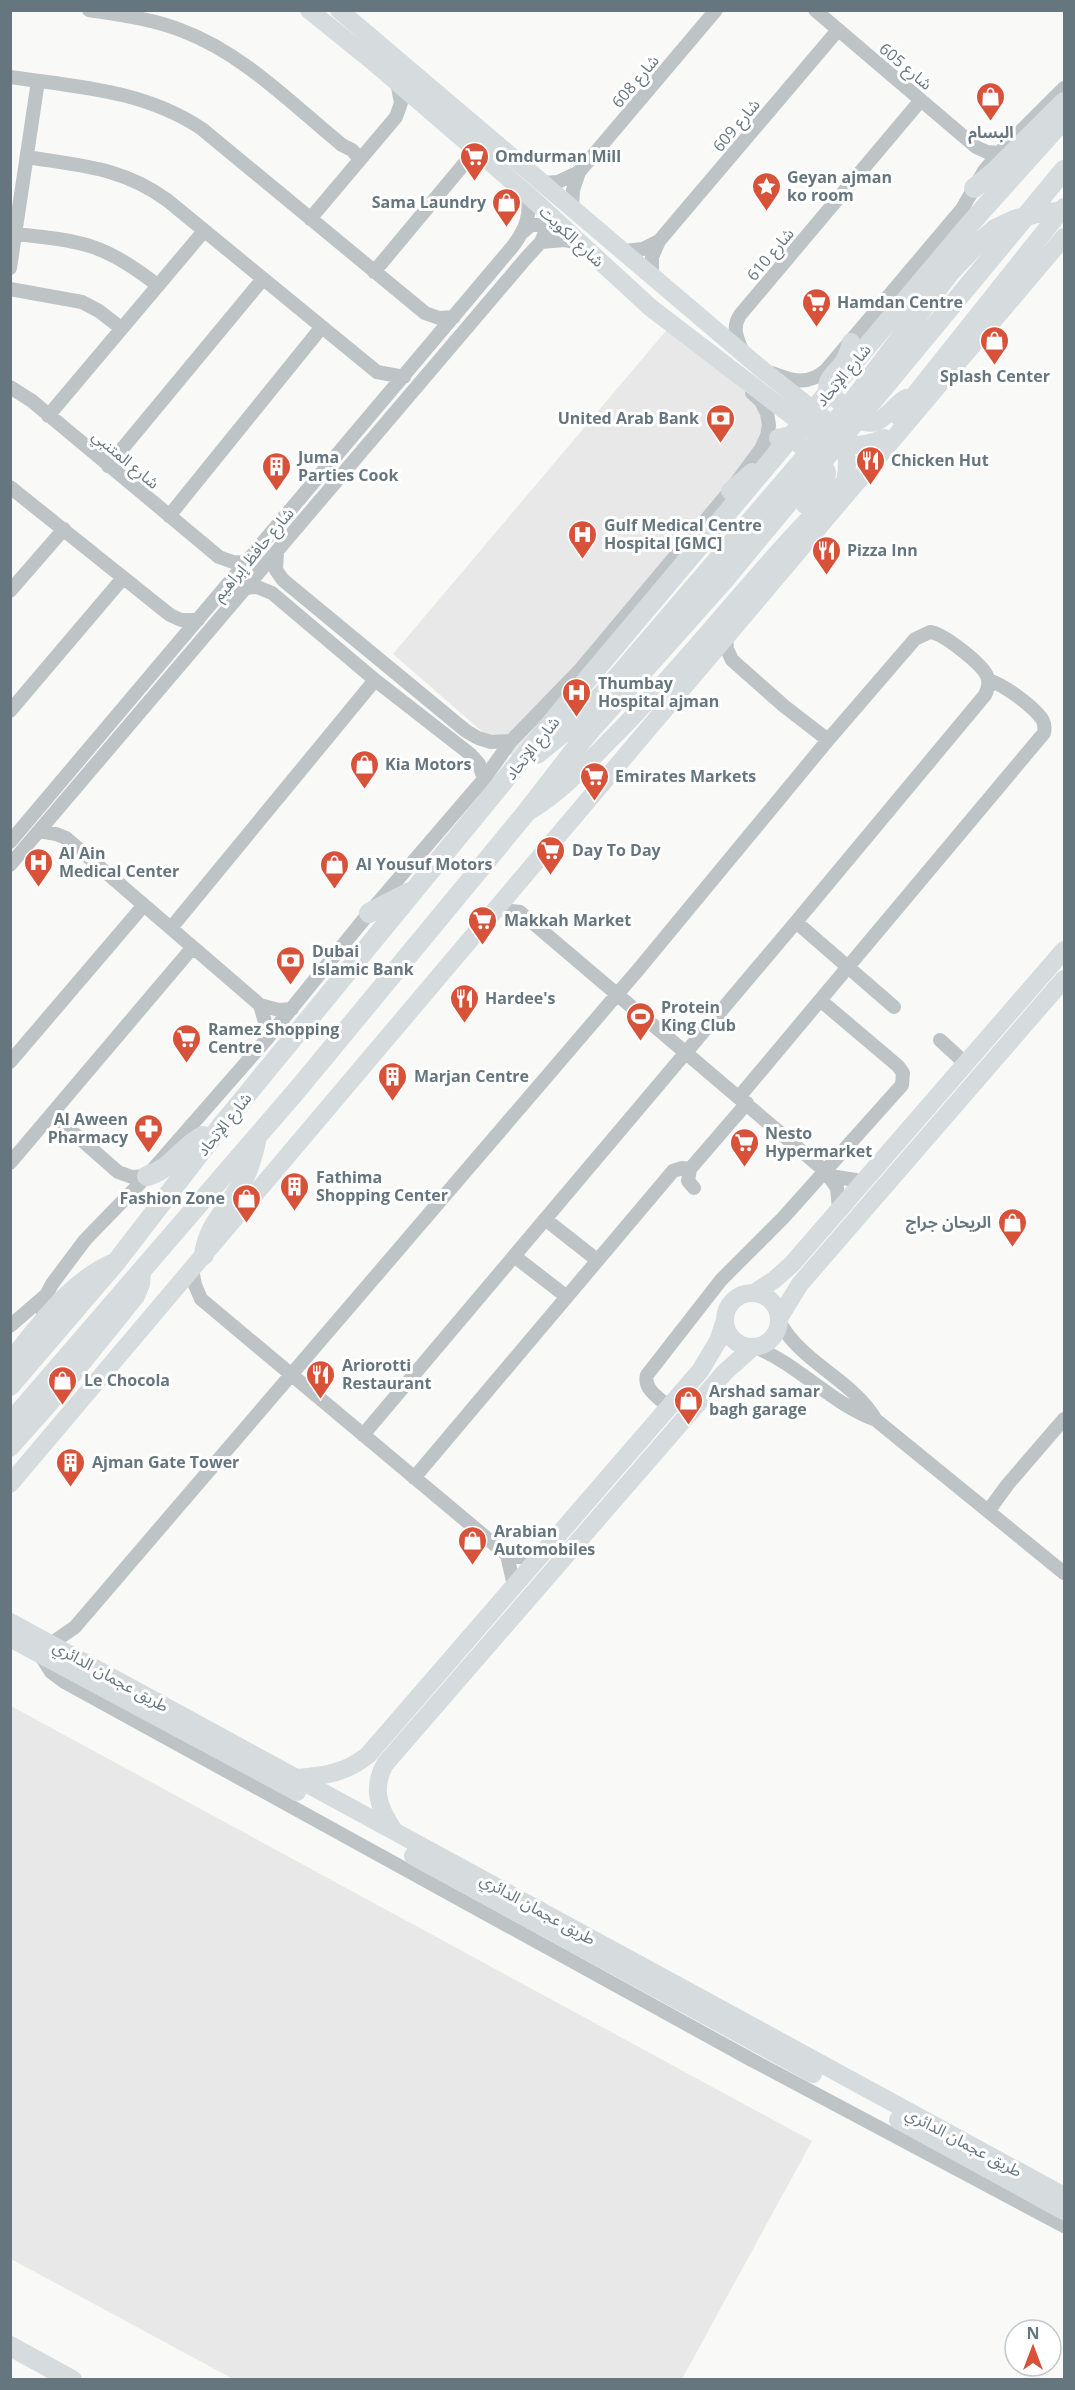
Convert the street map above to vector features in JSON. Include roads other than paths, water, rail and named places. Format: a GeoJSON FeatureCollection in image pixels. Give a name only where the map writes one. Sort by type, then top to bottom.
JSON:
{"type":"FeatureCollection","features":[{"type":"Feature","properties":{"kind":"highway"},"geometry":{"type":"LineString","coordinates":[[979,179],[994,172],[1065,102]]}},
{"type":"Feature","properties":{"kind":"highway","name":"شارع الإتحاد"},"geometry":{"type":"LineString","coordinates":[[10,1386],[117,1261],[217,1131],[418,889],[580,688],[969,225],[1065,119]]}},
{"type":"Feature","properties":{"kind":"highway","name":"شارع الإتحاد"},"geometry":{"type":"LineString","coordinates":[[10,1423],[257,1137],[525,814],[720,570],[1065,170]]}},
{"type":"Feature","properties":{"kind":"highway"},"geometry":{"type":"LineString","coordinates":[[518,766],[548,746],[590,709],[720,570],[849,406],[951,271],[975,246],[995,229],[1014,220],[1037,213],[1065,212]]}},
{"type":"Feature","properties":{"kind":"highway"},"geometry":{"type":"LineString","coordinates":[[580,688],[595,652]]}},
{"type":"Feature","properties":{"kind":"highway"},"geometry":{"type":"LineString","coordinates":[[369,913],[418,889]]}},
{"type":"Feature","properties":{"kind":"highway"},"geometry":{"type":"LineString","coordinates":[[147,1176],[169,1166],[199,1137],[217,1131]]}},
{"type":"Feature","properties":{"kind":"highway"},"geometry":{"type":"LineString","coordinates":[[198,1262],[213,1224],[245,1176],[257,1137]]}},
{"type":"Feature","properties":{"kind":"highway"},"geometry":{"type":"LineString","coordinates":[[10,2341],[34,2359]]}},
{"type":"Feature","properties":{"kind":"highway"},"geometry":{"type":"LineString","coordinates":[[10,2346],[72,2379]]}},
{"type":"Feature","properties":{"kind":"main road","name":"شارع الكويت"},"geometry":{"type":"LineString","coordinates":[[309,10],[527,194],[660,315],[821,438],[833,444],[845,446],[869,444],[884,438]]}},
{"type":"Feature","properties":{"kind":"main road","name":"شارع الكويت"},"geometry":{"type":"LineString","coordinates":[[339,10],[652,274],[719,334],[831,424],[839,433],[845,446]]}},
{"type":"Feature","properties":{"kind":"main road"},"geometry":{"type":"LineString","coordinates":[[371,60],[409,86],[417,85],[418,77]]}},
{"type":"Feature","properties":{"kind":"main road"},"geometry":{"type":"LineString","coordinates":[[432,113],[433,105],[441,103],[459,118],[472,124]]}},
{"type":"Feature","properties":{"kind":"main road"},"geometry":{"type":"LineString","coordinates":[[525,814],[561,789],[664,685],[788,541],[884,438],[915,394],[1065,207]]}},
{"type":"Feature","properties":{"kind":"main road"},"geometry":{"type":"LineString","coordinates":[[10,1484],[1065,237]]}},
{"type":"Feature","properties":{"kind":"main road"},"geometry":{"type":"LineString","coordinates":[[1016,268],[1048,255]]}},
{"type":"Feature","properties":{"kind":"main road"},"geometry":{"type":"LineString","coordinates":[[660,315],[668,314],[681,318],[708,340],[714,340],[719,334]]}},
{"type":"Feature","properties":{"kind":"main road"},"geometry":{"type":"LineString","coordinates":[[851,342],[846,358],[827,383],[827,390],[831,395],[865,422],[871,424],[880,420],[897,404],[915,394]]}},
{"type":"Feature","properties":{"kind":"main road"},"geometry":{"type":"LineString","coordinates":[[730,491],[744,481],[777,439],[786,436],[794,440],[824,466],[828,475],[825,482],[796,516],[790,528],[788,541]]}},
{"type":"Feature","properties":{"kind":"main road"},"geometry":{"type":"LineString","coordinates":[[845,446],[848,464],[845,481]]}},
{"type":"Feature","properties":{"kind":"main road"},"geometry":{"type":"LineString","coordinates":[[586,765],[628,753]]}},
{"type":"Feature","properties":{"kind":"main road"},"geometry":{"type":"LineString","coordinates":[[297,1778],[336,1773],[361,1761],[707,1362],[718,1341],[731,1302],[742,1295],[754,1293],[792,1264],[1065,950]]}},
{"type":"Feature","properties":{"kind":"main road"},"geometry":{"type":"LineString","coordinates":[[394,1831],[383,1815],[378,1800],[377,1785],[381,1771],[390,1758],[725,1372],[754,1347],[770,1340],[777,1330],[779,1319],[800,1284],[1065,979]]}},
{"type":"Feature","properties":{"kind":"main road"},"geometry":{"type":"LineString","coordinates":[[10,1361],[81,1281],[101,1267],[117,1261]]}},
{"type":"Feature","properties":{"kind":"main road"},"geometry":{"type":"LineString","coordinates":[[10,1448],[49,1404],[136,1296],[141,1284],[142,1271]]}},
{"type":"Feature","properties":{"kind":"main road"},"geometry":{"type":"LineString","coordinates":[[754,1293],[771,1301],[779,1319]]}},
{"type":"Feature","properties":{"kind":"main road"},"geometry":{"type":"LineString","coordinates":[[725,1320],[727,1332],[735,1341],[754,1347]]}},
{"type":"Feature","properties":{"kind":"main road"},"geometry":{"type":"LineString","coordinates":[[49,1404],[68,1399],[94,1386]]}},
{"type":"Feature","properties":{"kind":"main road","name":"طريق عجمان الدائري"},"geometry":{"type":"LineString","coordinates":[[10,1622],[45,1647],[1065,2211]]}},
{"type":"Feature","properties":{"kind":"main road","name":"طريق عجمان الدائري"},"geometry":{"type":"LineString","coordinates":[[10,1638],[78,1658],[1065,2196]]}},
{"type":"Feature","properties":{"kind":"main road"},"geometry":{"type":"LineString","coordinates":[[448,1691],[443,1684],[444,1676],[457,1659],[460,1648]]}},
{"type":"Feature","properties":{"kind":"street"},"geometry":{"type":"LineString","coordinates":[[89,10],[151,15],[201,38],[232,56],[342,145],[352,150],[356,164]]}},
{"type":"Feature","properties":{"kind":"street","name":"شارع 608"},"geometry":{"type":"LineString","coordinates":[[572,208],[573,190],[579,172],[716,10]]}},
{"type":"Feature","properties":{"kind":"street","name":"شارع 605"},"geometry":{"type":"LineString","coordinates":[[815,10],[976,147],[987,152],[999,153]]}},
{"type":"Feature","properties":{"kind":"street","name":"شارع 609"},"geometry":{"type":"LineString","coordinates":[[652,274],[652,257],[659,241],[838,30]]}},
{"type":"Feature","properties":{"kind":"street"},"geometry":{"type":"LineString","coordinates":[[10,77],[128,95],[174,112],[202,129],[425,313],[439,318],[454,317]]}},
{"type":"Feature","properties":{"kind":"street"},"geometry":{"type":"LineString","coordinates":[[10,268],[38,81]]}},
{"type":"Feature","properties":{"kind":"street"},"geometry":{"type":"LineString","coordinates":[[310,219],[400,111],[401,96],[396,82]]}},
{"type":"Feature","properties":{"kind":"street"},"geometry":{"type":"LineString","coordinates":[[759,367],[795,381],[808,380],[822,373],[851,342],[962,209],[979,179],[999,153],[1065,88]]}},
{"type":"Feature","properties":{"kind":"street","name":"شارع 610"},"geometry":{"type":"LineString","coordinates":[[744,355],[735,332],[740,315],[921,100]]}},
{"type":"Feature","properties":{"kind":"street"},"geometry":{"type":"LineString","coordinates":[[976,147],[979,179]]}},
{"type":"Feature","properties":{"kind":"street"},"geometry":{"type":"LineString","coordinates":[[27,157],[107,170],[154,190],[377,372],[404,377]]}},
{"type":"Feature","properties":{"kind":"street"},"geometry":{"type":"LineString","coordinates":[[374,272],[464,164],[473,161],[489,161]]}},
{"type":"Feature","properties":{"kind":"street","name":"شارع 608"},"geometry":{"type":"LineString","coordinates":[[543,183],[558,182],[579,172]]}},
{"type":"Feature","properties":{"kind":"street"},"geometry":{"type":"LineString","coordinates":[[523,232],[528,216],[527,194]]}},
{"type":"Feature","properties":{"kind":"street"},"geometry":{"type":"LineString","coordinates":[[523,232],[531,225],[541,225],[546,231],[541,242],[566,240],[583,245]]}},
{"type":"Feature","properties":{"kind":"street"},"geometry":{"type":"LineString","coordinates":[[48,416],[204,231]]}},
{"type":"Feature","properties":{"kind":"street","name":"شارع حافظ إبراهيم"},"geometry":{"type":"LineString","coordinates":[[10,842],[17,824],[230,583],[523,232]]}},
{"type":"Feature","properties":{"kind":"street"},"geometry":{"type":"LineString","coordinates":[[16,234],[64,239],[95,246],[123,260],[157,285]]}},
{"type":"Feature","properties":{"kind":"street"},"geometry":{"type":"LineString","coordinates":[[624,251],[643,249],[659,241]]}},
{"type":"Feature","properties":{"kind":"street","name":"شارع حافظ إبراهيم"},"geometry":{"type":"LineString","coordinates":[[10,865],[541,242]]}},
{"type":"Feature","properties":{"kind":"street"},"geometry":{"type":"LineString","coordinates":[[108,466],[262,279]]}},
{"type":"Feature","properties":{"kind":"street"},"geometry":{"type":"LineString","coordinates":[[10,289],[82,302],[99,311],[121,328]]}},
{"type":"Feature","properties":{"kind":"street"},"geometry":{"type":"LineString","coordinates":[[425,313],[437,337]]}},
{"type":"Feature","properties":{"kind":"street"},"geometry":{"type":"LineString","coordinates":[[169,516],[321,328]]}},
{"type":"Feature","properties":{"kind":"street"},"geometry":{"type":"LineString","coordinates":[[10,1326],[46,1295],[56,1277],[85,1240],[147,1176],[266,1040],[369,913],[484,779],[511,741],[595,652],[730,491],[765,442],[768,419],[764,407],[756,396],[728,375],[700,345]]}},
{"type":"Feature","properties":{"kind":"street"},"geometry":{"type":"LineString","coordinates":[[377,372],[385,396]]}},
{"type":"Feature","properties":{"kind":"street","name":"شارع المتنبي"},"geometry":{"type":"LineString","coordinates":[[10,387],[219,557],[228,572],[230,583]]}},
{"type":"Feature","properties":{"kind":"street"},"geometry":{"type":"LineString","coordinates":[[10,487],[170,615],[181,620],[198,620]]}},
{"type":"Feature","properties":{"kind":"street"},"geometry":{"type":"LineString","coordinates":[[10,591],[64,529]]}},
{"type":"Feature","properties":{"kind":"street"},"geometry":{"type":"LineString","coordinates":[[277,551],[276,570],[290,587],[466,731],[491,742],[511,741]]}},
{"type":"Feature","properties":{"kind":"street","name":"شارع المتنبي"},"geometry":{"type":"LineString","coordinates":[[219,557],[233,562],[247,563]]}},
{"type":"Feature","properties":{"kind":"street"},"geometry":{"type":"LineString","coordinates":[[10,711],[123,578]]}},
{"type":"Feature","properties":{"kind":"street"},"geometry":{"type":"LineString","coordinates":[[280,600],[282,591],[290,587]]}},
{"type":"Feature","properties":{"kind":"street"},"geometry":{"type":"LineString","coordinates":[[246,588],[262,589],[280,600],[375,680],[475,759],[482,769],[484,779]]}},
{"type":"Feature","properties":{"kind":"street"},"geometry":{"type":"LineString","coordinates":[[170,615],[175,630],[176,645]]}},
{"type":"Feature","properties":{"kind":"street"},"geometry":{"type":"LineString","coordinates":[[694,1188],[688,1181],[690,1169],[743,1100],[820,1000],[1044,733],[1044,723],[1038,715],[1006,688],[988,680],[982,669],[936,632],[924,633],[915,639],[618,993],[75,1627],[45,1647],[51,1671],[63,1681],[750,2059],[1065,2226]]}},
{"type":"Feature","properties":{"kind":"street"},"geometry":{"type":"LineString","coordinates":[[726,637],[727,649],[732,660],[784,706],[828,740]]}},
{"type":"Feature","properties":{"kind":"street"},"geometry":{"type":"LineString","coordinates":[[709,657],[732,660]]}},
{"type":"Feature","properties":{"kind":"street"},"geometry":{"type":"LineString","coordinates":[[171,928],[375,680]]}},
{"type":"Feature","properties":{"kind":"street"},"geometry":{"type":"LineString","coordinates":[[363,1435],[985,695],[988,680]]}},
{"type":"Feature","properties":{"kind":"street"},"geometry":{"type":"LineString","coordinates":[[456,743],[466,739],[466,731]]}},
{"type":"Feature","properties":{"kind":"street"},"geometry":{"type":"LineString","coordinates":[[58,809],[58,824],[66,838]]}},
{"type":"Feature","properties":{"kind":"street"},"geometry":{"type":"LineString","coordinates":[[40,831],[66,838],[260,1005],[272,1009],[292,1008]]}},
{"type":"Feature","properties":{"kind":"street"},"geometry":{"type":"LineString","coordinates":[[514,888],[515,900],[520,912],[618,993],[827,1174],[837,1188],[840,1208]]}},
{"type":"Feature","properties":{"kind":"street"},"geometry":{"type":"LineString","coordinates":[[10,1062],[144,905]]}},
{"type":"Feature","properties":{"kind":"street"},"geometry":{"type":"LineString","coordinates":[[496,909],[520,912]]}},
{"type":"Feature","properties":{"kind":"street"},"geometry":{"type":"LineString","coordinates":[[796,922],[894,1006]]}},
{"type":"Feature","properties":{"kind":"street"},"geometry":{"type":"LineString","coordinates":[[10,1163],[194,947]]}},
{"type":"Feature","properties":{"kind":"street"},"geometry":{"type":"LineString","coordinates":[[669,1407],[647,1387],[645,1381],[647,1374],[721,1280],[827,1174],[900,1088],[903,1077],[898,1066],[820,1000]]}},
{"type":"Feature","properties":{"kind":"street"},"geometry":{"type":"LineString","coordinates":[[260,1005],[265,1022],[266,1040]]}},
{"type":"Feature","properties":{"kind":"street"},"geometry":{"type":"LineString","coordinates":[[940,1040],[965,1063]]}},
{"type":"Feature","properties":{"kind":"street"},"geometry":{"type":"LineString","coordinates":[[52,1114],[118,1172],[132,1178],[147,1176]]}},
{"type":"Feature","properties":{"kind":"street"},"geometry":{"type":"LineString","coordinates":[[414,1478],[673,1171],[682,1167],[690,1169]]}},
{"type":"Feature","properties":{"kind":"street"},"geometry":{"type":"LineString","coordinates":[[118,1172],[126,1196]]}},
{"type":"Feature","properties":{"kind":"street"},"geometry":{"type":"LineString","coordinates":[[827,1174],[862,1181]]}},
{"type":"Feature","properties":{"kind":"street"},"geometry":{"type":"LineString","coordinates":[[545,1219],[597,1260]]}},
{"type":"Feature","properties":{"kind":"street"},"geometry":{"type":"LineString","coordinates":[[514,1256],[567,1297]]}},
{"type":"Feature","properties":{"kind":"street"},"geometry":{"type":"LineString","coordinates":[[198,1262],[195,1285],[201,1299],[507,1555],[537,1559]]}},
{"type":"Feature","properties":{"kind":"street"},"geometry":{"type":"LineString","coordinates":[[42,1323],[46,1295]]}},
{"type":"Feature","properties":{"kind":"street"},"geometry":{"type":"LineString","coordinates":[[170,1296],[201,1299]]}},
{"type":"Feature","properties":{"kind":"street"},"geometry":{"type":"LineString","coordinates":[[779,1319],[795,1345],[860,1398],[876,1419],[1065,1573]]}},
{"type":"Feature","properties":{"kind":"street"},"geometry":{"type":"LineString","coordinates":[[754,1347],[790,1364],[855,1410],[876,1419]]}},
{"type":"Feature","properties":{"kind":"street"},"geometry":{"type":"LineString","coordinates":[[985,1507],[1065,1419]]}},
{"type":"Feature","properties":{"kind":"street"},"geometry":{"type":"LineString","coordinates":[[507,1555],[514,1586]]}},
{"type":"Feature","properties":{"kind":"street"},"geometry":{"type":"LineString","coordinates":[[75,1627],[78,1658]]}},
{"type":"Feature","properties":{"kind":"place","name":"البسام"},"geometry":{"type":"Point","coordinates":[991,122]}},
{"type":"Feature","properties":{"kind":"place","name":"Omdurman Mill"},"geometry":{"type":"Point","coordinates":[474,182]}},
{"type":"Feature","properties":{"kind":"place","name":"Geyan ajman ko room"},"geometry":{"type":"Point","coordinates":[766,212]}},
{"type":"Feature","properties":{"kind":"place","name":"Sama Laundry"},"geometry":{"type":"Point","coordinates":[507,228]}},
{"type":"Feature","properties":{"kind":"place","name":"Hamdan Centre"},"geometry":{"type":"Point","coordinates":[816,328]}},
{"type":"Feature","properties":{"kind":"place","name":"Splash Center"},"geometry":{"type":"Point","coordinates":[995,366]}},
{"type":"Feature","properties":{"kind":"place","name":"United Arab Bank"},"geometry":{"type":"Point","coordinates":[720,444]}},
{"type":"Feature","properties":{"kind":"place","name":"Chicken Hut"},"geometry":{"type":"Point","coordinates":[870,486]}},
{"type":"Feature","properties":{"kind":"place","name":"Juma Parties Cook"},"geometry":{"type":"Point","coordinates":[277,492]}},
{"type":"Feature","properties":{"kind":"place","name":"Gulf Medical Centre Hospital [GMC]"},"geometry":{"type":"Point","coordinates":[583,560]}},
{"type":"Feature","properties":{"kind":"place","name":"Pizza Inn"},"geometry":{"type":"Point","coordinates":[826,576]}},
{"type":"Feature","properties":{"kind":"place","name":"Thumbay Hospital ajman"},"geometry":{"type":"Point","coordinates":[577,718]}},
{"type":"Feature","properties":{"kind":"place","name":"Kia Motors"},"geometry":{"type":"Point","coordinates":[364,790]}},
{"type":"Feature","properties":{"kind":"place","name":"Emirates Markets"},"geometry":{"type":"Point","coordinates":[594,802]}},
{"type":"Feature","properties":{"kind":"place","name":"Day To Day"},"geometry":{"type":"Point","coordinates":[551,876]}},
{"type":"Feature","properties":{"kind":"place","name":"Al Ain Medical Center"},"geometry":{"type":"Point","coordinates":[38,888]}},
{"type":"Feature","properties":{"kind":"place","name":"Al Yousuf Motors"},"geometry":{"type":"Point","coordinates":[335,890]}},
{"type":"Feature","properties":{"kind":"place","name":"Makkah Market"},"geometry":{"type":"Point","coordinates":[483,946]}},
{"type":"Feature","properties":{"kind":"place","name":"Dubai Islamic Bank"},"geometry":{"type":"Point","coordinates":[291,986]}},
{"type":"Feature","properties":{"kind":"place","name":"Hardee's"},"geometry":{"type":"Point","coordinates":[464,1024]}},
{"type":"Feature","properties":{"kind":"place","name":"Protein King Club"},"geometry":{"type":"Point","coordinates":[640,1042]}},
{"type":"Feature","properties":{"kind":"place","name":"Ramez Shopping Centre"},"geometry":{"type":"Point","coordinates":[187,1064]}},
{"type":"Feature","properties":{"kind":"place","name":"Marjan Centre"},"geometry":{"type":"Point","coordinates":[393,1102]}},
{"type":"Feature","properties":{"kind":"place","name":"Al Aween Pharmacy"},"geometry":{"type":"Point","coordinates":[149,1154]}},
{"type":"Feature","properties":{"kind":"place","name":"Nesto Hypermarket"},"geometry":{"type":"Point","coordinates":[744,1168]}},
{"type":"Feature","properties":{"kind":"place","name":"Fathima Shopping Center"},"geometry":{"type":"Point","coordinates":[295,1212]}},
{"type":"Feature","properties":{"kind":"place","name":"Fashion Zone"},"geometry":{"type":"Point","coordinates":[246,1224]}},
{"type":"Feature","properties":{"kind":"place","name":"الريحان جراج"},"geometry":{"type":"Point","coordinates":[1012,1248]}},
{"type":"Feature","properties":{"kind":"place","name":"Ariorotti Restaurant"},"geometry":{"type":"Point","coordinates":[321,1400]}},
{"type":"Feature","properties":{"kind":"place","name":"Le Chocola"},"geometry":{"type":"Point","coordinates":[63,1406]}},
{"type":"Feature","properties":{"kind":"place","name":"Arshad samar bagh garage"},"geometry":{"type":"Point","coordinates":[688,1426]}},
{"type":"Feature","properties":{"kind":"place","name":"Ajman Gate Tower"},"geometry":{"type":"Point","coordinates":[71,1488]}},
{"type":"Feature","properties":{"kind":"place","name":"Arabian Automobiles"},"geometry":{"type":"Point","coordinates":[473,1566]}}]}
